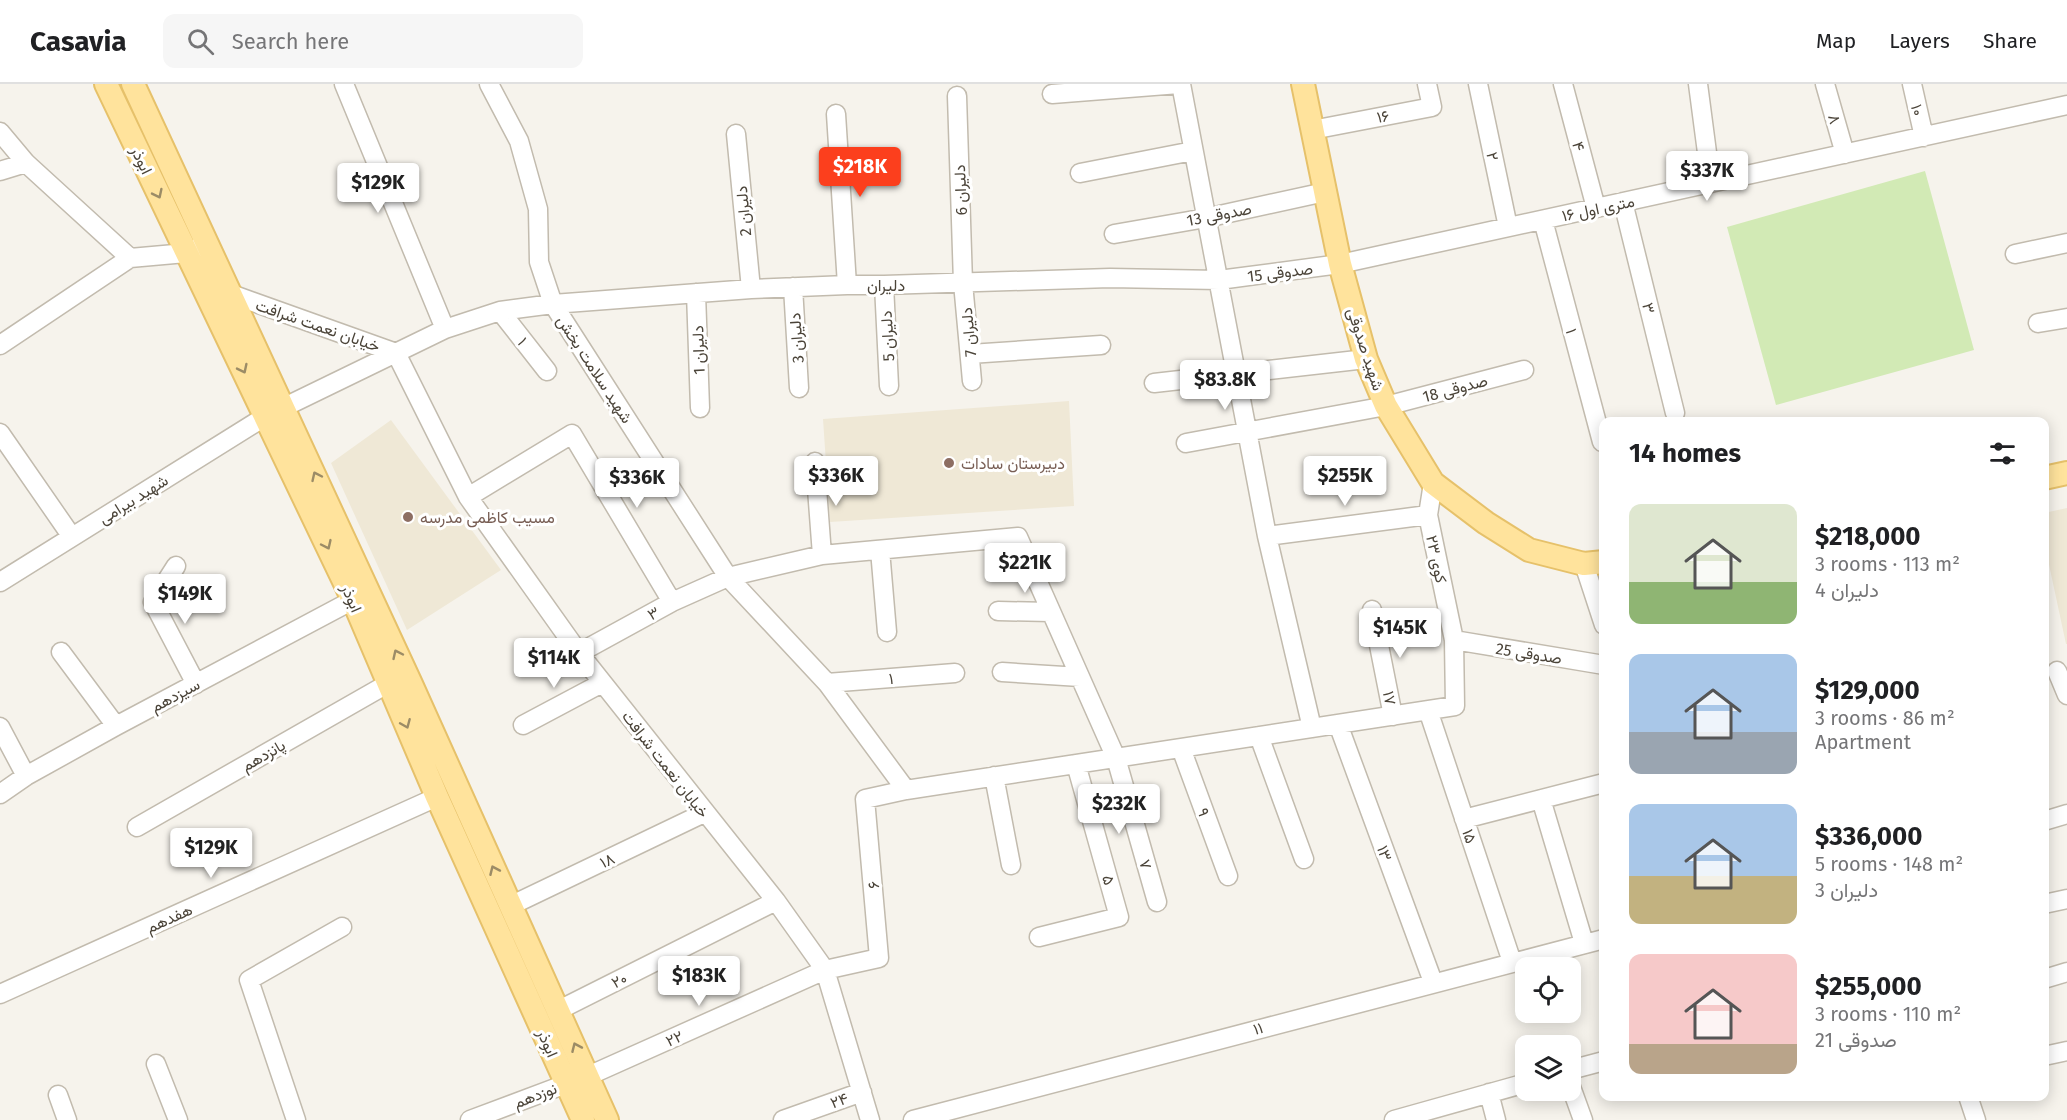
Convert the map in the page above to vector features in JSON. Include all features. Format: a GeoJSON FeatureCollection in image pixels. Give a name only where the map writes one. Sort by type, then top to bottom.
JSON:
{"type":"FeatureCollection","features":[{"type":"Feature","properties":{"kind":"main road","name":"ابوذر"},"geometry":{"type":"LineString","coordinates":[[106,84],[196,248],[411,684],[608,1120]]}},
{"type":"Feature","properties":{"kind":"main road","name":"ابوذر"},"geometry":{"type":"LineString","coordinates":[[133,84],[196,248],[231,294],[275,412],[353,600],[437,797],[583,1120]]}},
{"type":"Feature","properties":{"kind":"main road","name":"شهید صدوقی"},"geometry":{"type":"LineString","coordinates":[[1303,84],[1340,264],[1366,358],[1386,406],[1433,483],[1486,523],[1529,550],[1594,563]]}},
{"type":"Feature","properties":{"kind":"main road"},"geometry":{"type":"LineString","coordinates":[[2049,477],[2067,473]]}},
{"type":"Feature","properties":{"kind":"street"},"geometry":{"type":"LineString","coordinates":[[344,84],[445,329]]}},
{"type":"Feature","properties":{"kind":"street","name":"شهید سلامت بخش"},"geometry":{"type":"LineString","coordinates":[[489,84],[519,141],[538,209],[539,262],[554,304],[728,577],[827,683],[906,790]]}},
{"type":"Feature","properties":{"kind":"street"},"geometry":{"type":"LineString","coordinates":[[1052,94],[1180,84],[1267,536],[1312,728]]}},
{"type":"Feature","properties":{"kind":"street","name":"۱۶"},"geometry":{"type":"LineString","coordinates":[[1312,130],[1432,107],[1427,84]]}},
{"type":"Feature","properties":{"kind":"street","name":"۲"},"geometry":{"type":"LineString","coordinates":[[1478,84],[1508,227]]}},
{"type":"Feature","properties":{"kind":"street","name":"۴"},"geometry":{"type":"LineString","coordinates":[[1563,84],[1596,208]]}},
{"type":"Feature","properties":{"kind":"street"},"geometry":{"type":"LineString","coordinates":[[1698,84],[1711,183]]}},
{"type":"Feature","properties":{"kind":"street","name":"۸"},"geometry":{"type":"LineString","coordinates":[[1825,84],[1845,154]]}},
{"type":"Feature","properties":{"kind":"street","name":"۱۰"},"geometry":{"type":"LineString","coordinates":[[1912,84],[1924,137]]}},
{"type":"Feature","properties":{"kind":"street","name":"دلیران 6"},"geometry":{"type":"LineString","coordinates":[[957,96],[963,283]]}},
{"type":"Feature","properties":{"kind":"street","name":"۱۶ متری اول"},"geometry":{"type":"LineString","coordinates":[[1340,264],[2067,105]]}},
{"type":"Feature","properties":{"kind":"street"},"geometry":{"type":"LineString","coordinates":[[836,114],[847,285]]}},
{"type":"Feature","properties":{"kind":"street"},"geometry":{"type":"LineString","coordinates":[[0,132],[26,162],[130,258]]}},
{"type":"Feature","properties":{"kind":"street","name":"دلیران 2"},"geometry":{"type":"LineString","coordinates":[[736,134],[751,289]]}},
{"type":"Feature","properties":{"kind":"street"},"geometry":{"type":"LineString","coordinates":[[1080,173],[1193,151]]}},
{"type":"Feature","properties":{"kind":"street"},"geometry":{"type":"LineString","coordinates":[[0,171],[26,162]]}},
{"type":"Feature","properties":{"kind":"street","name":"صدوقی 13"},"geometry":{"type":"LineString","coordinates":[[1114,234],[1206,218],[1324,192]]}},
{"type":"Feature","properties":{"kind":"street","name":"۳"},"geometry":{"type":"LineString","coordinates":[[1623,202],[1675,413]]}},
{"type":"Feature","properties":{"kind":"street","name":"۱"},"geometry":{"type":"LineString","coordinates":[[1543,220],[1599,431]]}},
{"type":"Feature","properties":{"kind":"street"},"geometry":{"type":"LineString","coordinates":[[2015,254],[2067,243]]}},
{"type":"Feature","properties":{"kind":"street"},"geometry":{"type":"LineString","coordinates":[[0,345],[130,258],[196,248]]}},
{"type":"Feature","properties":{"kind":"street","name":"صدوقی 15"},"geometry":{"type":"LineString","coordinates":[[1219,280],[1340,264]]}},
{"type":"Feature","properties":{"kind":"street","name":"دلیران"},"geometry":{"type":"LineString","coordinates":[[396,353],[445,329],[500,311],[554,304],[751,289],[847,285],[1110,278],[1219,280]]}},
{"type":"Feature","properties":{"kind":"street","name":"دلیران 7"},"geometry":{"type":"LineString","coordinates":[[963,283],[972,381]]}},
{"type":"Feature","properties":{"kind":"street","name":"دلیران 5"},"geometry":{"type":"LineString","coordinates":[[884,285],[889,386]]}},
{"type":"Feature","properties":{"kind":"street","name":"دلیران 3"},"geometry":{"type":"LineString","coordinates":[[793,287],[800,388]]}},
{"type":"Feature","properties":{"kind":"street","name":"دلیران 1"},"geometry":{"type":"LineString","coordinates":[[696,293],[700,408]]}},
{"type":"Feature","properties":{"kind":"street","name":"خیابان نعمت شرافت"},"geometry":{"type":"LineString","coordinates":[[231,294],[396,353],[468,496],[579,653],[776,901],[825,970],[870,1120]]}},
{"type":"Feature","properties":{"kind":"street","name":"۱"},"geometry":{"type":"LineString","coordinates":[[500,311],[547,371]]}},
{"type":"Feature","properties":{"kind":"street"},"geometry":{"type":"LineString","coordinates":[[2038,323],[2067,318]]}},
{"type":"Feature","properties":{"kind":"street"},"geometry":{"type":"LineString","coordinates":[[970,354],[1101,345]]}},
{"type":"Feature","properties":{"kind":"street","name":"شهید بیرامی"},"geometry":{"type":"LineString","coordinates":[[0,582],[275,412],[396,353]]}},
{"type":"Feature","properties":{"kind":"street"},"geometry":{"type":"LineString","coordinates":[[1154,383],[1366,358]]}},
{"type":"Feature","properties":{"kind":"street","name":"صدوقی 18"},"geometry":{"type":"LineString","coordinates":[[1186,443],[1386,406],[1524,370]]}},
{"type":"Feature","properties":{"kind":"street"},"geometry":{"type":"LineString","coordinates":[[0,433],[72,537]]}},
{"type":"Feature","properties":{"kind":"street"},"geometry":{"type":"LineString","coordinates":[[468,496],[572,434],[672,603]]}},
{"type":"Feature","properties":{"kind":"street"},"geometry":{"type":"LineString","coordinates":[[815,462],[822,555]]}},
{"type":"Feature","properties":{"kind":"street","name":"کوی ۲۳"},"geometry":{"type":"LineString","coordinates":[[1428,710],[1455,706],[1454,640],[1428,515],[1433,483]]}},
{"type":"Feature","properties":{"kind":"street"},"geometry":{"type":"LineString","coordinates":[[1267,536],[1428,515]]}},
{"type":"Feature","properties":{"kind":"street","name":"۳"},"geometry":{"type":"LineString","coordinates":[[579,653],[672,603],[728,577],[822,555],[1018,537],[1051,612]]}},
{"type":"Feature","properties":{"kind":"street"},"geometry":{"type":"LineString","coordinates":[[880,550],[887,632]]}},
{"type":"Feature","properties":{"kind":"street"},"geometry":{"type":"LineString","coordinates":[[1594,563],[1599,594]]}},
{"type":"Feature","properties":{"kind":"street"},"geometry":{"type":"LineString","coordinates":[[176,566],[153,602],[196,684]]}},
{"type":"Feature","properties":{"kind":"street","name":"سیزدهم"},"geometry":{"type":"LineString","coordinates":[[0,794],[26,776],[116,726],[353,600]]}},
{"type":"Feature","properties":{"kind":"street","name":"۱۷"},"geometry":{"type":"LineString","coordinates":[[1372,610],[1393,716]]}},
{"type":"Feature","properties":{"kind":"street"},"geometry":{"type":"LineString","coordinates":[[998,611],[1051,612]]}},
{"type":"Feature","properties":{"kind":"street","name":"۷"},"geometry":{"type":"LineString","coordinates":[[1051,612],[1116,758],[1157,902]]}},
{"type":"Feature","properties":{"kind":"street","name":"صدوقی 25"},"geometry":{"type":"LineString","coordinates":[[1454,640],[1599,664]]}},
{"type":"Feature","properties":{"kind":"street"},"geometry":{"type":"LineString","coordinates":[[61,652],[116,726]]}},
{"type":"Feature","properties":{"kind":"street"},"geometry":{"type":"LineString","coordinates":[[2057,671],[2067,695]]}},
{"type":"Feature","properties":{"kind":"street"},"geometry":{"type":"LineString","coordinates":[[1002,672],[1080,677]]}},
{"type":"Feature","properties":{"kind":"street","name":"۱"},"geometry":{"type":"LineString","coordinates":[[827,683],[955,673]]}},
{"type":"Feature","properties":{"kind":"street","name":"پانزدهم"},"geometry":{"type":"LineString","coordinates":[[137,827],[389,683]]}},
{"type":"Feature","properties":{"kind":"street"},"geometry":{"type":"LineString","coordinates":[[523,725],[602,683]]}},
{"type":"Feature","properties":{"kind":"street"},"geometry":{"type":"LineString","coordinates":[[906,790],[1428,710]]}},
{"type":"Feature","properties":{"kind":"street","name":"۱۵"},"geometry":{"type":"LineString","coordinates":[[1428,710],[1512,962]]}},
{"type":"Feature","properties":{"kind":"street","name":"۱۳"},"geometry":{"type":"LineString","coordinates":[[1338,724],[1433,982]]}},
{"type":"Feature","properties":{"kind":"street"},"geometry":{"type":"LineString","coordinates":[[0,727],[26,776]]}},
{"type":"Feature","properties":{"kind":"street"},"geometry":{"type":"LineString","coordinates":[[1259,736],[1304,859]]}},
{"type":"Feature","properties":{"kind":"street","name":"۹"},"geometry":{"type":"LineString","coordinates":[[1181,748],[1228,876]]}},
{"type":"Feature","properties":{"kind":"street","name":"۵"},"geometry":{"type":"LineString","coordinates":[[1039,937],[1119,917],[1076,764]]}},
{"type":"Feature","properties":{"kind":"street"},"geometry":{"type":"LineString","coordinates":[[994,776],[1011,865]]}},
{"type":"Feature","properties":{"kind":"street"},"geometry":{"type":"LineString","coordinates":[[1464,819],[1599,784]]}},
{"type":"Feature","properties":{"kind":"street","name":"۶"},"geometry":{"type":"LineString","coordinates":[[825,970],[879,958],[865,799],[906,790]]}},
{"type":"Feature","properties":{"kind":"street","name":"هفدهم"},"geometry":{"type":"LineString","coordinates":[[0,994],[437,797]]}},
{"type":"Feature","properties":{"kind":"street"},"geometry":{"type":"LineString","coordinates":[[1541,799],[1584,943]]}},
{"type":"Feature","properties":{"kind":"street","name":"۱۸"},"geometry":{"type":"LineString","coordinates":[[510,906],[704,813]]}},
{"type":"Feature","properties":{"kind":"street"},"geometry":{"type":"LineString","coordinates":[[2049,819],[2067,814]]}},
{"type":"Feature","properties":{"kind":"street"},"geometry":{"type":"LineString","coordinates":[[2049,903],[2067,899]]}},
{"type":"Feature","properties":{"kind":"street","name":"۲۰"},"geometry":{"type":"LineString","coordinates":[[559,1010],[776,901]]}},
{"type":"Feature","properties":{"kind":"street"},"geometry":{"type":"LineString","coordinates":[[296,1120],[249,980],[342,927]]}},
{"type":"Feature","properties":{"kind":"street","name":"۱۱"},"geometry":{"type":"LineString","coordinates":[[913,1120],[1599,940]]}},
{"type":"Feature","properties":{"kind":"street","name":"۲۲"},"geometry":{"type":"LineString","coordinates":[[588,1076],[825,970]]}},
{"type":"Feature","properties":{"kind":"street"},"geometry":{"type":"LineString","coordinates":[[2049,977],[2067,972]]}},
{"type":"Feature","properties":{"kind":"street"},"geometry":{"type":"LineString","coordinates":[[2049,1055],[2067,1051]]}},
{"type":"Feature","properties":{"kind":"street"},"geometry":{"type":"LineString","coordinates":[[1581,1067],[1599,1062]]}},
{"type":"Feature","properties":{"kind":"street"},"geometry":{"type":"LineString","coordinates":[[156,1064],[178,1120]]}},
{"type":"Feature","properties":{"kind":"street","name":"نوزدهم"},"geometry":{"type":"LineString","coordinates":[[470,1120],[567,1084]]}},
{"type":"Feature","properties":{"kind":"street"},"geometry":{"type":"LineString","coordinates":[[1398,1119],[1515,1086]]}},
{"type":"Feature","properties":{"kind":"street","name":"۲۴"},"geometry":{"type":"LineString","coordinates":[[783,1120],[862,1092]]}},
{"type":"Feature","properties":{"kind":"street"},"geometry":{"type":"LineString","coordinates":[[1489,1093],[1497,1120]]}},
{"type":"Feature","properties":{"kind":"street"},"geometry":{"type":"LineString","coordinates":[[58,1095],[67,1120]]}},
{"type":"Feature","properties":{"kind":"street"},"geometry":{"type":"LineString","coordinates":[[1576,1101],[1583,1120]]}},
{"type":"Feature","properties":{"kind":"street"},"geometry":{"type":"LineString","coordinates":[[1970,1101],[1976,1120]]}},
{"type":"Feature","properties":{"kind":"shaded area","name":"دبیرستان سادات"},"geometry":{"type":"Polygon","coordinates":[[[1069,401],[1074,506],[830,522],[823,419],[1069,401]]]}},
{"type":"Feature","properties":{"kind":"shaded area","name":"مسیب کاظمی مدرسه"},"geometry":{"type":"Polygon","coordinates":[[[391,420],[501,570],[407,630],[331,463],[391,420]]]}},
{"type":"Feature","properties":{"kind":"shaded area"},"geometry":{"type":"Polygon","coordinates":[[[2067,508],[2067,644],[2049,565],[2049,512],[2067,508]]]}},
{"type":"Feature","properties":{"kind":"green space"},"geometry":{"type":"Polygon","coordinates":[[[1925,171],[1974,350],[1776,405],[1727,227],[1925,171]]]}},
{"type":"Feature","properties":{"kind":"place","name":"دبیرستان سادات"},"geometry":{"type":"Point","coordinates":[949,463]}},
{"type":"Feature","properties":{"kind":"place","name":"مسیب کاظمی مدرسه"},"geometry":{"type":"Point","coordinates":[408,517]}}]}
